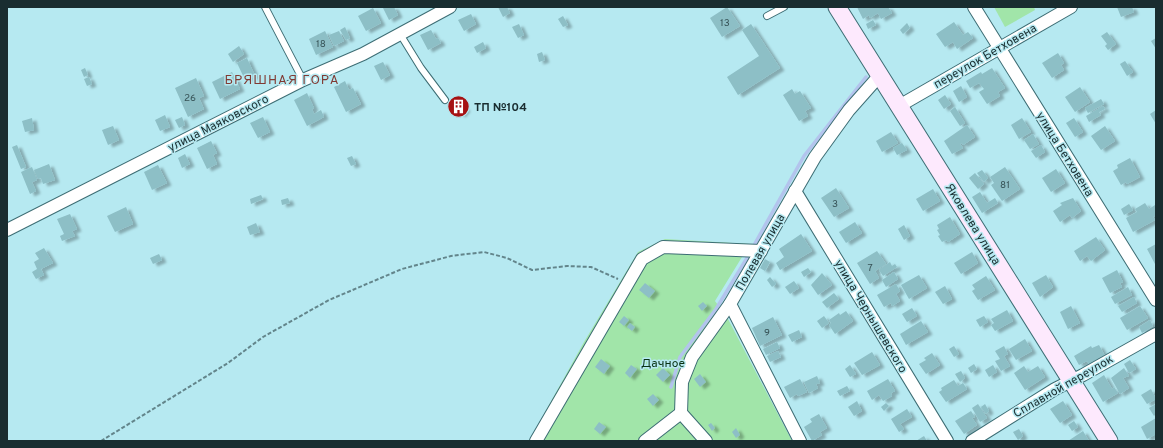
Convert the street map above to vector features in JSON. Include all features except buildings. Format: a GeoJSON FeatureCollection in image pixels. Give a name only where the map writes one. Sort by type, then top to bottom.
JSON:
{"type":"FeatureCollection","features":[{"type":"Feature","properties":{"kind":"street","name":"улица Маяковского"},"geometry":{"type":"LineString","coordinates":[[7,230],[303,80],[363,54],[450,7]]}},
{"type":"Feature","properties":{"kind":"street","name":"Яковлева улица"},"geometry":{"type":"LineString","coordinates":[[837,7],[1109,441]]}},
{"type":"Feature","properties":{"kind":"street","name":"улица Бетховена"},"geometry":{"type":"LineString","coordinates":[[974,7],[1156,300]]}},
{"type":"Feature","properties":{"kind":"street","name":"переулок Бетховена"},"geometry":{"type":"LineString","coordinates":[[899,106],[999,47],[1071,7]]}},
{"type":"Feature","properties":{"kind":"street","name":"Полевая улица"},"geometry":{"type":"LineString","coordinates":[[800,441],[730,304],[823,145],[849,110],[880,75]]}},
{"type":"Feature","properties":{"kind":"street","name":"улица Чернышевского"},"geometry":{"type":"LineString","coordinates":[[795,191],[947,441]]}},
{"type":"Feature","properties":{"kind":"street"},"geometry":{"type":"LineString","coordinates":[[536,441],[642,259],[663,247],[761,251]]}},
{"type":"Feature","properties":{"kind":"street"},"geometry":{"type":"LineString","coordinates":[[706,441],[681,413],[682,382],[692,357],[730,304]]}},
{"type":"Feature","properties":{"kind":"street","name":"Сплавной переулок"},"geometry":{"type":"LineString","coordinates":[[972,441],[1055,389],[1156,334]]}},
{"type":"Feature","properties":{"kind":"street"},"geometry":{"type":"LineString","coordinates":[[644,441],[681,413]]}},
{"type":"Feature","properties":{"kind":"lane"},"geometry":{"type":"LineString","coordinates":[[265,7],[303,80]]}},
{"type":"Feature","properties":{"kind":"lane"},"geometry":{"type":"LineString","coordinates":[[767,16],[784,7]]}},
{"type":"Feature","properties":{"kind":"lane"},"geometry":{"type":"LineString","coordinates":[[400,34],[421,68],[445,100]]}},
{"type":"Feature","properties":{"kind":"path"},"geometry":{"type":"LineString","coordinates":[[101,441],[228,362],[263,337],[329,300],[402,269],[451,256],[484,252],[507,258],[532,270],[566,266],[591,267],[628,284]]}},
{"type":"Feature","properties":{"kind":"green space"},"geometry":{"type":"Polygon","coordinates":[[[994,7],[1034,7],[1035,10],[1005,27],[994,7]]]}},
{"type":"Feature","properties":{"kind":"green space","name":"Дачное"},"geometry":{"type":"Polygon","coordinates":[[[665,239],[750,244],[715,301],[728,319],[792,441],[529,441],[584,342],[638,252],[665,239]]]}},
{"type":"Feature","properties":{"kind":"waterway"},"geometry":{"type":"LineString","coordinates":[[753,247],[804,156],[866,77]]}},
{"type":"Feature","properties":{"kind":"waterway"},"geometry":{"type":"LineString","coordinates":[[671,387],[680,357],[716,309],[750,253]]}},
{"type":"Feature","properties":{"kind":"place","name":"ТП №104"},"geometry":{"type":"Point","coordinates":[458,107]}},
{"type":"Feature","properties":{"kind":"district","name":"БРЯШНАЯ ГОРА"},"geometry":{"type":"Point","coordinates":[282,79]}}]}
